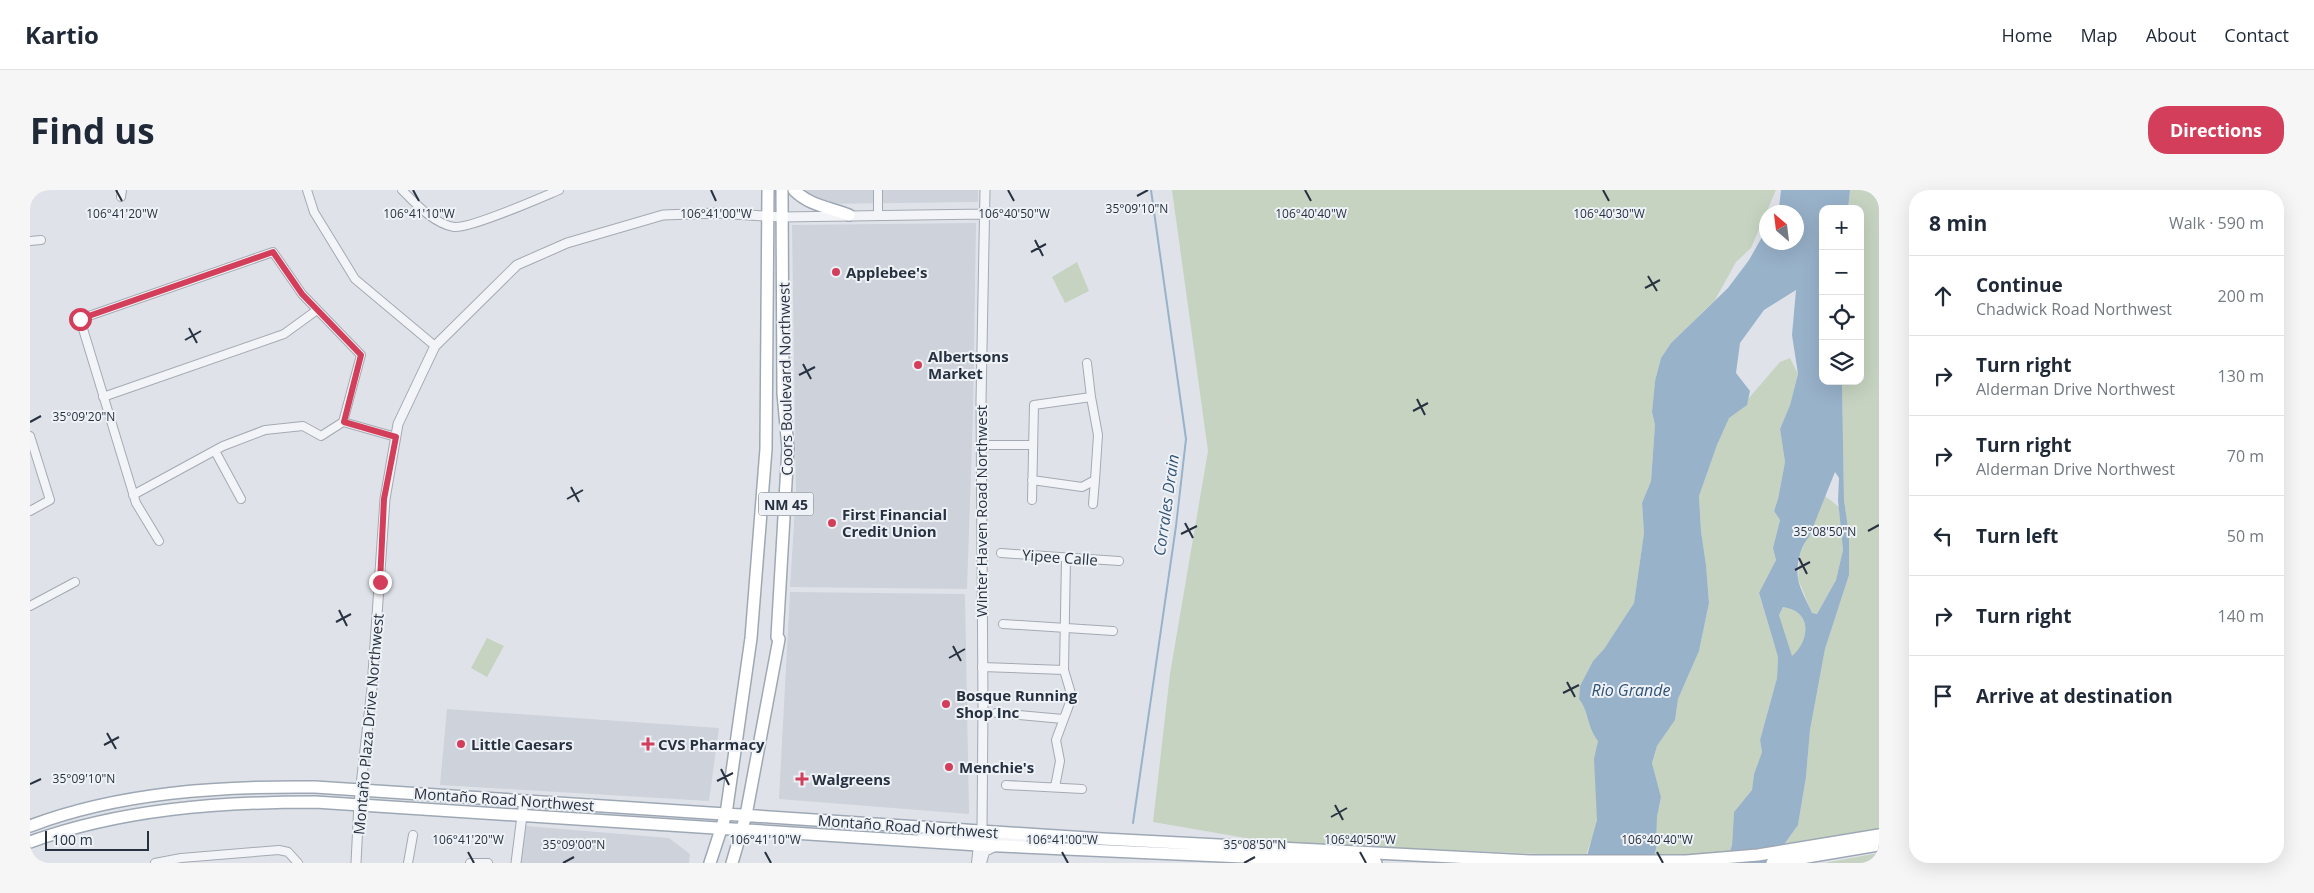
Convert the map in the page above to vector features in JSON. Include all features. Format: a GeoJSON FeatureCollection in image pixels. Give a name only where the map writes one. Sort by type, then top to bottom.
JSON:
{"type":"FeatureCollection","features":[{"type":"Feature","properties":{"kind":"main road","name":"Coors Boulevard Northwest"},"geometry":{"type":"LineString","coordinates":[[710,863],[726,814],[751,638],[766,449],[768,190]]}},
{"type":"Feature","properties":{"kind":"main road","name":"Coors Boulevard Northwest"},"geometry":{"type":"LineString","coordinates":[[732,863],[746,815],[779,639],[777,637],[788,448],[783,393],[782,190]]}},
{"type":"Feature","properties":{"kind":"main road"},"geometry":{"type":"LineString","coordinates":[[794,190],[804,200],[816,206],[831,208],[849,215]]}},
{"type":"Feature","properties":{"kind":"main road","name":"Montaño Road Northwest"},"geometry":{"type":"LineString","coordinates":[[30,826],[66,813],[128,800],[180,793],[250,786],[360,788],[1046,835],[1376,863]]}},
{"type":"Feature","properties":{"kind":"main road","name":"Montaño Road Northwest"},"geometry":{"type":"LineString","coordinates":[[30,842],[70,828],[130,815],[250,802],[359,803],[996,846],[1531,861],[1686,861],[1758,855],[1879,835]]}},
{"type":"Feature","properties":{"kind":"main road"},"geometry":{"type":"LineString","coordinates":[[1772,863],[1879,845]]}},
{"type":"Feature","properties":{"kind":"street"},"geometry":{"type":"LineString","coordinates":[[307,190],[314,212],[355,279],[435,346]]}},
{"type":"Feature","properties":{"kind":"street"},"geometry":{"type":"LineString","coordinates":[[402,190],[434,218],[455,227],[490,218],[559,190]]}},
{"type":"Feature","properties":{"kind":"street"},"geometry":{"type":"LineString","coordinates":[[878,190],[878,214]]}},
{"type":"Feature","properties":{"kind":"street","name":"Winter Haven Road Northwest"},"geometry":{"type":"LineString","coordinates":[[982,831],[981,401],[985,190]]}},
{"type":"Feature","properties":{"kind":"street","name":"Montaño Plaza Drive Northwest"},"geometry":{"type":"LineString","coordinates":[[356,863],[360,788],[372,688],[384,499],[398,424],[435,346],[517,265],[566,243],[663,216],[717,213],[782,217],[878,214],[984,214]]}},
{"type":"Feature","properties":{"kind":"street"},"geometry":{"type":"LineString","coordinates":[[30,241],[41,240]]}},
{"type":"Feature","properties":{"kind":"street"},"geometry":{"type":"LineString","coordinates":[[133,494],[215,450],[265,430],[303,426],[321,436],[344,422],[361,355],[302,294],[273,252],[80,319],[104,397],[133,494],[136,503],[159,541]]}},
{"type":"Feature","properties":{"kind":"street"},"geometry":{"type":"LineString","coordinates":[[104,397],[284,334],[317,310]]}},
{"type":"Feature","properties":{"kind":"street"},"geometry":{"type":"LineString","coordinates":[[1088,363],[1091,396],[1098,435],[1093,504]]}},
{"type":"Feature","properties":{"kind":"street"},"geometry":{"type":"LineString","coordinates":[[1032,500],[1034,405],[1091,396]]}},
{"type":"Feature","properties":{"kind":"street"},"geometry":{"type":"LineString","coordinates":[[344,422],[396,437]]}},
{"type":"Feature","properties":{"kind":"street"},"geometry":{"type":"LineString","coordinates":[[30,436],[50,500],[30,511]]}},
{"type":"Feature","properties":{"kind":"street"},"geometry":{"type":"LineString","coordinates":[[982,445],[1033,445]]}},
{"type":"Feature","properties":{"kind":"street"},"geometry":{"type":"LineString","coordinates":[[215,450],[241,499]]}},
{"type":"Feature","properties":{"kind":"street"},"geometry":{"type":"LineString","coordinates":[[1032,480],[1082,487],[1095,480]]}},
{"type":"Feature","properties":{"kind":"street","name":"Yipee Calle"},"geometry":{"type":"LineString","coordinates":[[1001,553],[1119,561]]}},
{"type":"Feature","properties":{"kind":"street"},"geometry":{"type":"LineString","coordinates":[[1056,787],[1060,761],[1056,740],[1072,697],[1064,670],[1066,558]]}},
{"type":"Feature","properties":{"kind":"street"},"geometry":{"type":"LineString","coordinates":[[30,606],[75,582]]}},
{"type":"Feature","properties":{"kind":"street"},"geometry":{"type":"LineString","coordinates":[[1003,624],[1113,632]]}},
{"type":"Feature","properties":{"kind":"street"},"geometry":{"type":"LineString","coordinates":[[982,667],[1064,670]]}},
{"type":"Feature","properties":{"kind":"street"},"geometry":{"type":"LineString","coordinates":[[996,713],[1063,719]]}},
{"type":"Feature","properties":{"kind":"street"},"geometry":{"type":"LineString","coordinates":[[1006,785],[1082,789]]}},
{"type":"Feature","properties":{"kind":"street"},"geometry":{"type":"LineString","coordinates":[[516,863],[524,800]]}},
{"type":"Feature","properties":{"kind":"street"},"geometry":{"type":"LineString","coordinates":[[915,841],[931,835],[977,838],[982,831]]}},
{"type":"Feature","properties":{"kind":"street"},"geometry":{"type":"LineString","coordinates":[[408,863],[414,835]]}},
{"type":"Feature","properties":{"kind":"street"},"geometry":{"type":"LineString","coordinates":[[976,863],[978,845],[986,839],[1023,839],[1046,835]]}},
{"type":"Feature","properties":{"kind":"street"},"geometry":{"type":"LineString","coordinates":[[982,863],[985,852],[996,846]]}},
{"type":"Feature","properties":{"kind":"street"},"geometry":{"type":"LineString","coordinates":[[155,863],[181,858],[279,850],[288,852],[298,863]]}},
{"type":"Feature","properties":{"kind":"street"},"geometry":{"type":"LineString","coordinates":[[470,863],[488,863]]}},
{"type":"Feature","properties":{"kind":"shaded area"},"geometry":{"type":"Polygon","coordinates":[[[796,190],[978,190],[978,202],[819,204],[796,190]]]}},
{"type":"Feature","properties":{"kind":"shaded area"},"geometry":{"type":"Polygon","coordinates":[[[976,223],[973,414],[967,589],[790,587],[796,493],[792,225],[976,223]]]}},
{"type":"Feature","properties":{"kind":"shaded area"},"geometry":{"type":"Polygon","coordinates":[[[790,592],[965,594],[969,814],[779,799],[790,592]]]}},
{"type":"Feature","properties":{"kind":"shaded area"},"geometry":{"type":"Polygon","coordinates":[[[447,709],[719,728],[709,801],[440,785],[447,709]]]}},
{"type":"Feature","properties":{"kind":"shaded area"},"geometry":{"type":"Polygon","coordinates":[[[526,826],[669,838],[690,854],[689,863],[521,863],[526,826]]]}},
{"type":"Feature","properties":{"kind":"green space"},"geometry":{"type":"Polygon","coordinates":[[[1172,190],[1776,190],[1770,205],[1759,205],[1759,229],[1751,248],[1736,262],[1715,300],[1671,343],[1661,358],[1655,381],[1652,412],[1655,425],[1651,481],[1642,503],[1644,533],[1634,603],[1604,649],[1593,661],[1580,686],[1579,699],[1598,741],[1596,770],[1597,819],[1586,856],[1269,842],[1153,822],[1170,674],[1208,451],[1172,190]]]}},
{"type":"Feature","properties":{"kind":"green space"},"geometry":{"type":"Polygon","coordinates":[[[1850,190],[1879,190],[1879,829],[1785,844],[1798,825],[1806,777],[1810,730],[1825,649],[1849,575],[1849,534],[1844,500],[1842,385],[1864,385],[1864,205],[1848,205],[1850,190]]]}},
{"type":"Feature","properties":{"kind":"green space"},"geometry":{"type":"Polygon","coordinates":[[[1077,262],[1089,291],[1065,303],[1052,277],[1077,262]]]}},
{"type":"Feature","properties":{"kind":"green space"},"geometry":{"type":"Polygon","coordinates":[[[1790,358],[1798,374],[1790,405],[1780,429],[1785,462],[1774,511],[1780,520],[1773,548],[1776,560],[1759,594],[1778,657],[1777,678],[1760,740],[1762,752],[1754,774],[1752,790],[1734,812],[1732,845],[1726,863],[1652,863],[1656,849],[1657,817],[1661,797],[1652,763],[1657,746],[1675,720],[1678,699],[1699,651],[1709,603],[1699,496],[1729,417],[1746,405],[1748,399],[1780,362],[1790,358]]]}},
{"type":"Feature","properties":{"kind":"green space"},"geometry":{"type":"Polygon","coordinates":[[[1825,496],[1839,507],[1843,550],[1836,580],[1817,614],[1812,613],[1798,579],[1800,554],[1825,496]]]}},
{"type":"Feature","properties":{"kind":"green space"},"geometry":{"type":"Polygon","coordinates":[[[1783,607],[1797,612],[1805,623],[1803,642],[1792,657],[1779,615],[1783,607]]]}},
{"type":"Feature","properties":{"kind":"green space"},"geometry":{"type":"Polygon","coordinates":[[[487,638],[504,646],[487,677],[471,668],[487,638]]]}},
{"type":"Feature","properties":{"kind":"green space"},"geometry":{"type":"Polygon","coordinates":[[[1879,853],[1879,863],[1824,863],[1879,853]]]}},
{"type":"Feature","properties":{"kind":"water","name":"Rio Grande"},"geometry":{"type":"Polygon","coordinates":[[[1781,190],[1850,190],[1848,205],[1819,205],[1819,385],[1842,385],[1844,500],[1849,534],[1849,575],[1825,649],[1810,730],[1806,777],[1798,825],[1771,863],[1726,863],[1732,845],[1734,812],[1752,790],[1754,774],[1762,752],[1760,740],[1777,678],[1778,657],[1759,593],[1776,560],[1773,548],[1780,520],[1774,511],[1785,462],[1780,429],[1790,405],[1798,374],[1792,335],[1796,290],[1764,310],[1740,343],[1736,373],[1750,391],[1747,405],[1729,418],[1717,445],[1699,496],[1709,603],[1699,651],[1678,699],[1675,720],[1657,746],[1652,763],[1661,797],[1657,817],[1656,849],[1652,863],[1585,863],[1597,820],[1594,759],[1598,741],[1579,699],[1580,686],[1593,661],[1604,649],[1634,603],[1644,533],[1642,503],[1651,481],[1655,425],[1652,412],[1655,381],[1661,358],[1671,343],[1728,288],[1749,260],[1759,242],[1759,250],[1804,250],[1804,205],[1779,205],[1781,190]],[[1835,472],[1798,562],[1800,588],[1812,613],[1817,614],[1836,580],[1843,550],[1838,500],[1839,478],[1835,472]],[[1783,607],[1779,615],[1792,656],[1803,641],[1805,623],[1797,612],[1783,607]]]}},
{"type":"Feature","properties":{"kind":"waterway","name":"Corrales Drain"},"geometry":{"type":"LineString","coordinates":[[1133,823],[1176,526],[1186,439],[1151,190]]}},
{"type":"Feature","properties":{"kind":"place","name":"Applebee's"},"geometry":{"type":"Point","coordinates":[836,272]}},
{"type":"Feature","properties":{"kind":"place","name":"Albertsons Market"},"geometry":{"type":"Point","coordinates":[918,365]}},
{"type":"Feature","properties":{"kind":"place","name":"First Financial Credit Union"},"geometry":{"type":"Point","coordinates":[832,523]}},
{"type":"Feature","properties":{"kind":"place","name":"Bosque Running Shop Inc"},"geometry":{"type":"Point","coordinates":[946,704]}},
{"type":"Feature","properties":{"kind":"place","name":"Little Caesars"},"geometry":{"type":"Point","coordinates":[461,744]}},
{"type":"Feature","properties":{"kind":"place","name":"CVS Pharmacy"},"geometry":{"type":"Point","coordinates":[648,744]}},
{"type":"Feature","properties":{"kind":"place","name":"Menchie's"},"geometry":{"type":"Point","coordinates":[949,767]}},
{"type":"Feature","properties":{"kind":"place","name":"Walgreens"},"geometry":{"type":"Point","coordinates":[802,779]}},
{"type":"Feature","properties":{"kind":"route"},"geometry":{"type":"LineString","coordinates":[[80,319],[273,252],[302,294],[361,355],[344,422],[396,437],[384,499],[380,582]]}}]}
